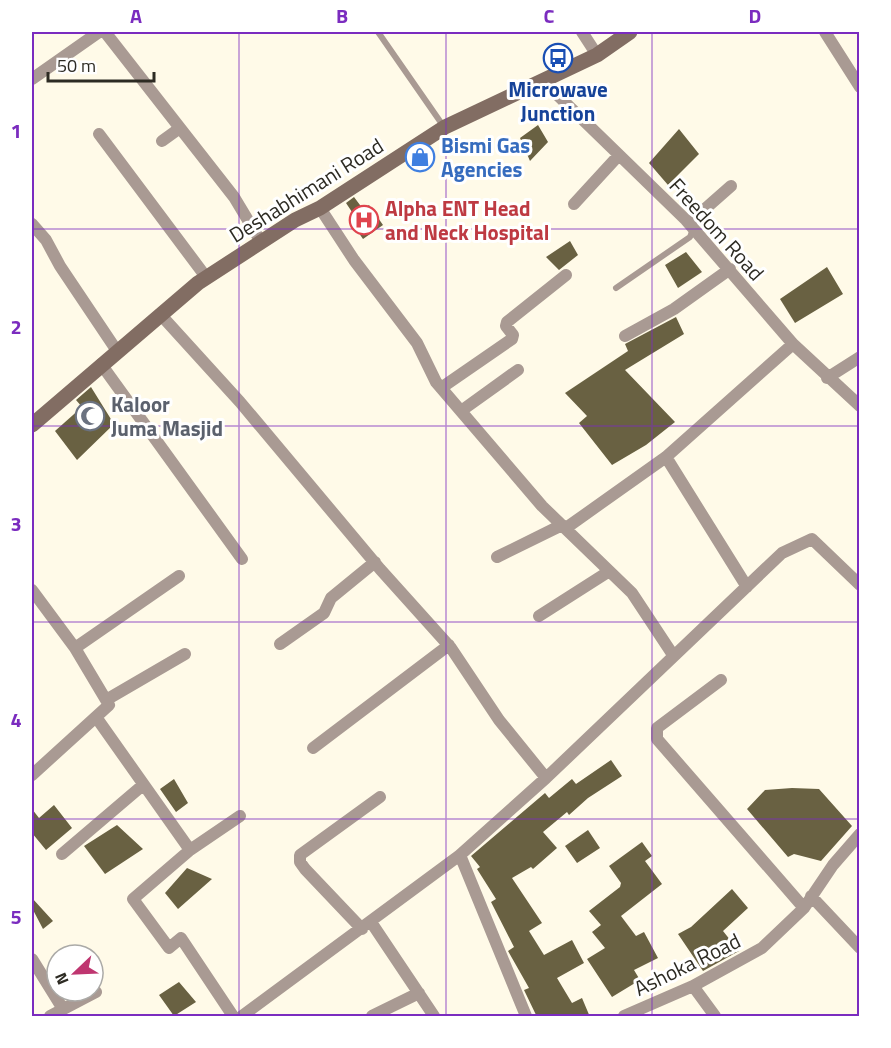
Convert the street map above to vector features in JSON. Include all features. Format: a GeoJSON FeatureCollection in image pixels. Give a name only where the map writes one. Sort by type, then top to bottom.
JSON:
{"type":"FeatureCollection","features":[{"type":"Feature","properties":{"kind":"street"},"geometry":{"type":"LineString","coordinates":[[32,79],[99,32]]}},
{"type":"Feature","properties":{"kind":"street"},"geometry":{"type":"LineString","coordinates":[[105,32],[234,197],[261,242]]}},
{"type":"Feature","properties":{"kind":"street"},"geometry":{"type":"LineString","coordinates":[[582,32],[597,55]]}},
{"type":"Feature","properties":{"kind":"street","name":"Deshabhimani Road"},"geometry":{"type":"LineString","coordinates":[[32,424],[206,277],[295,220],[320,208],[445,127],[597,55],[630,32]]}},
{"type":"Feature","properties":{"kind":"street"},"geometry":{"type":"LineString","coordinates":[[825,32],[860,87]]}},
{"type":"Feature","properties":{"kind":"street","name":"Freedom Road"},"geometry":{"type":"LineString","coordinates":[[543,81],[691,225],[793,344],[827,378],[860,406]]}},
{"type":"Feature","properties":{"kind":"street"},"geometry":{"type":"LineString","coordinates":[[162,141],[180,128]]}},
{"type":"Feature","properties":{"kind":"street"},"geometry":{"type":"LineString","coordinates":[[99,134],[206,277]]}},
{"type":"Feature","properties":{"kind":"street"},"geometry":{"type":"LineString","coordinates":[[574,204],[620,155]]}},
{"type":"Feature","properties":{"kind":"street"},"geometry":{"type":"LineString","coordinates":[[691,225],[731,186]]}},
{"type":"Feature","properties":{"kind":"street"},"geometry":{"type":"LineString","coordinates":[[320,208],[354,260],[417,343],[441,388],[542,506],[632,593],[673,656]]}},
{"type":"Feature","properties":{"kind":"street"},"geometry":{"type":"LineString","coordinates":[[32,225],[46,240],[60,266],[117,351]]}},
{"type":"Feature","properties":{"kind":"street"},"geometry":{"type":"LineString","coordinates":[[626,336],[674,309],[730,269]]}},
{"type":"Feature","properties":{"kind":"street"},"geometry":{"type":"LineString","coordinates":[[441,388],[512,339],[513,335],[506,326],[507,322],[566,275]]}},
{"type":"Feature","properties":{"kind":"street"},"geometry":{"type":"LineString","coordinates":[[160,314],[255,419],[375,562],[449,645],[500,720],[546,778]]}},
{"type":"Feature","properties":{"kind":"street"},"geometry":{"type":"LineString","coordinates":[[497,557],[564,527],[666,457],[793,344]]}},
{"type":"Feature","properties":{"kind":"street"},"geometry":{"type":"LineString","coordinates":[[827,378],[860,357]]}},
{"type":"Feature","properties":{"kind":"street"},"geometry":{"type":"LineString","coordinates":[[101,364],[242,559]]}},
{"type":"Feature","properties":{"kind":"street"},"geometry":{"type":"LineString","coordinates":[[461,411],[518,370]]}},
{"type":"Feature","properties":{"kind":"street"},"geometry":{"type":"LineString","coordinates":[[666,457],[747,587]]}},
{"type":"Feature","properties":{"kind":"street"},"geometry":{"type":"LineString","coordinates":[[242,1017],[460,855],[546,778],[782,553],[812,539],[860,585]]}},
{"type":"Feature","properties":{"kind":"street"},"geometry":{"type":"LineString","coordinates":[[280,644],[324,613],[331,598],[375,562]]}},
{"type":"Feature","properties":{"kind":"street"},"geometry":{"type":"LineString","coordinates":[[539,616],[608,572]]}},
{"type":"Feature","properties":{"kind":"street"},"geometry":{"type":"LineString","coordinates":[[75,648],[179,576]]}},
{"type":"Feature","properties":{"kind":"street"},"geometry":{"type":"LineString","coordinates":[[32,590],[75,648],[109,705],[32,775]]}},
{"type":"Feature","properties":{"kind":"street"},"geometry":{"type":"LineString","coordinates":[[314,748],[449,645]]}},
{"type":"Feature","properties":{"kind":"street"},"geometry":{"type":"LineString","coordinates":[[106,700],[185,654]]}},
{"type":"Feature","properties":{"kind":"street"},"geometry":{"type":"LineString","coordinates":[[721,681],[657,728],[657,740],[804,908]]}},
{"type":"Feature","properties":{"kind":"street"},"geometry":{"type":"LineString","coordinates":[[96,717],[190,850]]}},
{"type":"Feature","properties":{"kind":"street"},"geometry":{"type":"LineString","coordinates":[[62,854],[143,785]]}},
{"type":"Feature","properties":{"kind":"street"},"geometry":{"type":"LineString","coordinates":[[380,797],[300,855],[300,862],[366,926],[419,993],[434,1017]]}},
{"type":"Feature","properties":{"kind":"street"},"geometry":{"type":"LineString","coordinates":[[233,1017],[181,938],[169,948],[133,899],[190,850],[240,816]]}},
{"type":"Feature","properties":{"kind":"street","name":"Ashoka Road"},"geometry":{"type":"LineString","coordinates":[[629,1015],[693,986],[762,948],[804,908],[833,865],[860,834]]}},
{"type":"Feature","properties":{"kind":"street"},"geometry":{"type":"LineString","coordinates":[[460,855],[526,1017]]}},
{"type":"Feature","properties":{"kind":"street"},"geometry":{"type":"LineString","coordinates":[[811,896],[860,948]]}},
{"type":"Feature","properties":{"kind":"street"},"geometry":{"type":"LineString","coordinates":[[32,958],[63,1009]]}},
{"type":"Feature","properties":{"kind":"street"},"geometry":{"type":"LineString","coordinates":[[693,986],[714,1017]]}},
{"type":"Feature","properties":{"kind":"street"},"geometry":{"type":"LineString","coordinates":[[372,1017],[419,993]]}},
{"type":"Feature","properties":{"kind":"street"},"geometry":{"type":"LineString","coordinates":[[50,1017],[75,1003]]}},
{"type":"Feature","properties":{"kind":"lane"},"geometry":{"type":"LineString","coordinates":[[378,32],[445,127]]}},
{"type":"Feature","properties":{"kind":"lane"},"geometry":{"type":"LineString","coordinates":[[616,288],[690,237],[691,225]]}},
{"type":"Feature","properties":{"kind":"building"},"geometry":{"type":"Polygon","coordinates":[[[538,125],[548,142],[530,161],[520,138],[538,125]]]}},
{"type":"Feature","properties":{"kind":"building"},"geometry":{"type":"Polygon","coordinates":[[[679,129],[699,154],[668,185],[649,163],[679,129]]]}},
{"type":"Feature","properties":{"kind":"building"},"geometry":{"type":"Polygon","coordinates":[[[354,197],[363,209],[369,205],[383,225],[363,239],[349,219],[354,215],[346,203],[354,197]]]}},
{"type":"Feature","properties":{"kind":"building"},"geometry":{"type":"Polygon","coordinates":[[[570,241],[578,255],[559,270],[546,257],[570,241]]]}},
{"type":"Feature","properties":{"kind":"building"},"geometry":{"type":"Polygon","coordinates":[[[686,252],[702,272],[678,288],[665,265],[686,252]]]}},
{"type":"Feature","properties":{"kind":"building"},"geometry":{"type":"Polygon","coordinates":[[[827,267],[843,294],[795,323],[780,299],[827,267]]]}},
{"type":"Feature","properties":{"kind":"building"},"geometry":{"type":"Polygon","coordinates":[[[676,317],[684,334],[625,370],[675,422],[646,445],[612,465],[579,423],[587,416],[565,393],[628,351],[625,344],[676,317]]]}},
{"type":"Feature","properties":{"kind":"building","name":"Kaloor Juma Masjid"},"geometry":{"type":"Polygon","coordinates":[[[91,387],[114,424],[77,460],[55,431],[82,407],[76,400],[91,387]]]}},
{"type":"Feature","properties":{"kind":"building"},"geometry":{"type":"Polygon","coordinates":[[[611,760],[622,776],[588,798],[569,815],[567,812],[543,832],[557,848],[533,869],[531,867],[512,878],[542,923],[529,931],[544,955],[572,940],[584,963],[557,978],[572,1003],[582,998],[590,1017],[537,1017],[524,990],[529,988],[508,951],[514,947],[491,902],[496,899],[477,869],[480,867],[471,856],[545,793],[549,798],[572,779],[576,784],[611,760]]]}},
{"type":"Feature","properties":{"kind":"building"},"geometry":{"type":"Polygon","coordinates":[[[174,779],[188,803],[176,812],[160,789],[174,779]]]}},
{"type":"Feature","properties":{"kind":"building"},"geometry":{"type":"Polygon","coordinates":[[[819,789],[852,826],[821,861],[794,854],[788,857],[747,809],[765,790],[819,789]]]}},
{"type":"Feature","properties":{"kind":"building"},"geometry":{"type":"Polygon","coordinates":[[[54,805],[72,828],[46,850],[32,833],[32,809],[39,818],[54,805]]]}},
{"type":"Feature","properties":{"kind":"building"},"geometry":{"type":"Polygon","coordinates":[[[117,825],[143,849],[105,874],[84,846],[117,825]]]}},
{"type":"Feature","properties":{"kind":"building"},"geometry":{"type":"Polygon","coordinates":[[[588,830],[600,848],[577,863],[565,846],[588,830]]]}},
{"type":"Feature","properties":{"kind":"building"},"geometry":{"type":"Polygon","coordinates":[[[642,842],[652,856],[645,861],[662,884],[621,916],[636,936],[644,932],[658,958],[634,970],[640,980],[612,997],[587,959],[605,948],[592,932],[601,925],[589,911],[620,887],[621,883],[609,866],[642,842]]]}},
{"type":"Feature","properties":{"kind":"building"},"geometry":{"type":"Polygon","coordinates":[[[187,868],[212,879],[178,909],[165,893],[187,868]]]}},
{"type":"Feature","properties":{"kind":"building"},"geometry":{"type":"Polygon","coordinates":[[[732,889],[748,908],[723,931],[739,951],[703,971],[678,934],[691,927],[732,889]]]}},
{"type":"Feature","properties":{"kind":"building"},"geometry":{"type":"Polygon","coordinates":[[[32,898],[53,921],[43,929],[32,908],[32,898]]]}},
{"type":"Feature","properties":{"kind":"building"},"geometry":{"type":"Polygon","coordinates":[[[179,982],[196,1002],[174,1016],[159,995],[179,982]]]}},
{"type":"Feature","properties":{"kind":"place","name":"Microwave Junction"},"geometry":{"type":"Point","coordinates":[558,58]}},
{"type":"Feature","properties":{"kind":"place","name":"Bismi Gas Agencies"},"geometry":{"type":"Point","coordinates":[420,157]}},
{"type":"Feature","properties":{"kind":"place","name":"Alpha ENT Head and Neck Hospital"},"geometry":{"type":"Point","coordinates":[364,220]}},
{"type":"Feature","properties":{"kind":"place","name":"Kaloor Juma Masjid"},"geometry":{"type":"Point","coordinates":[90,416]}}]}
